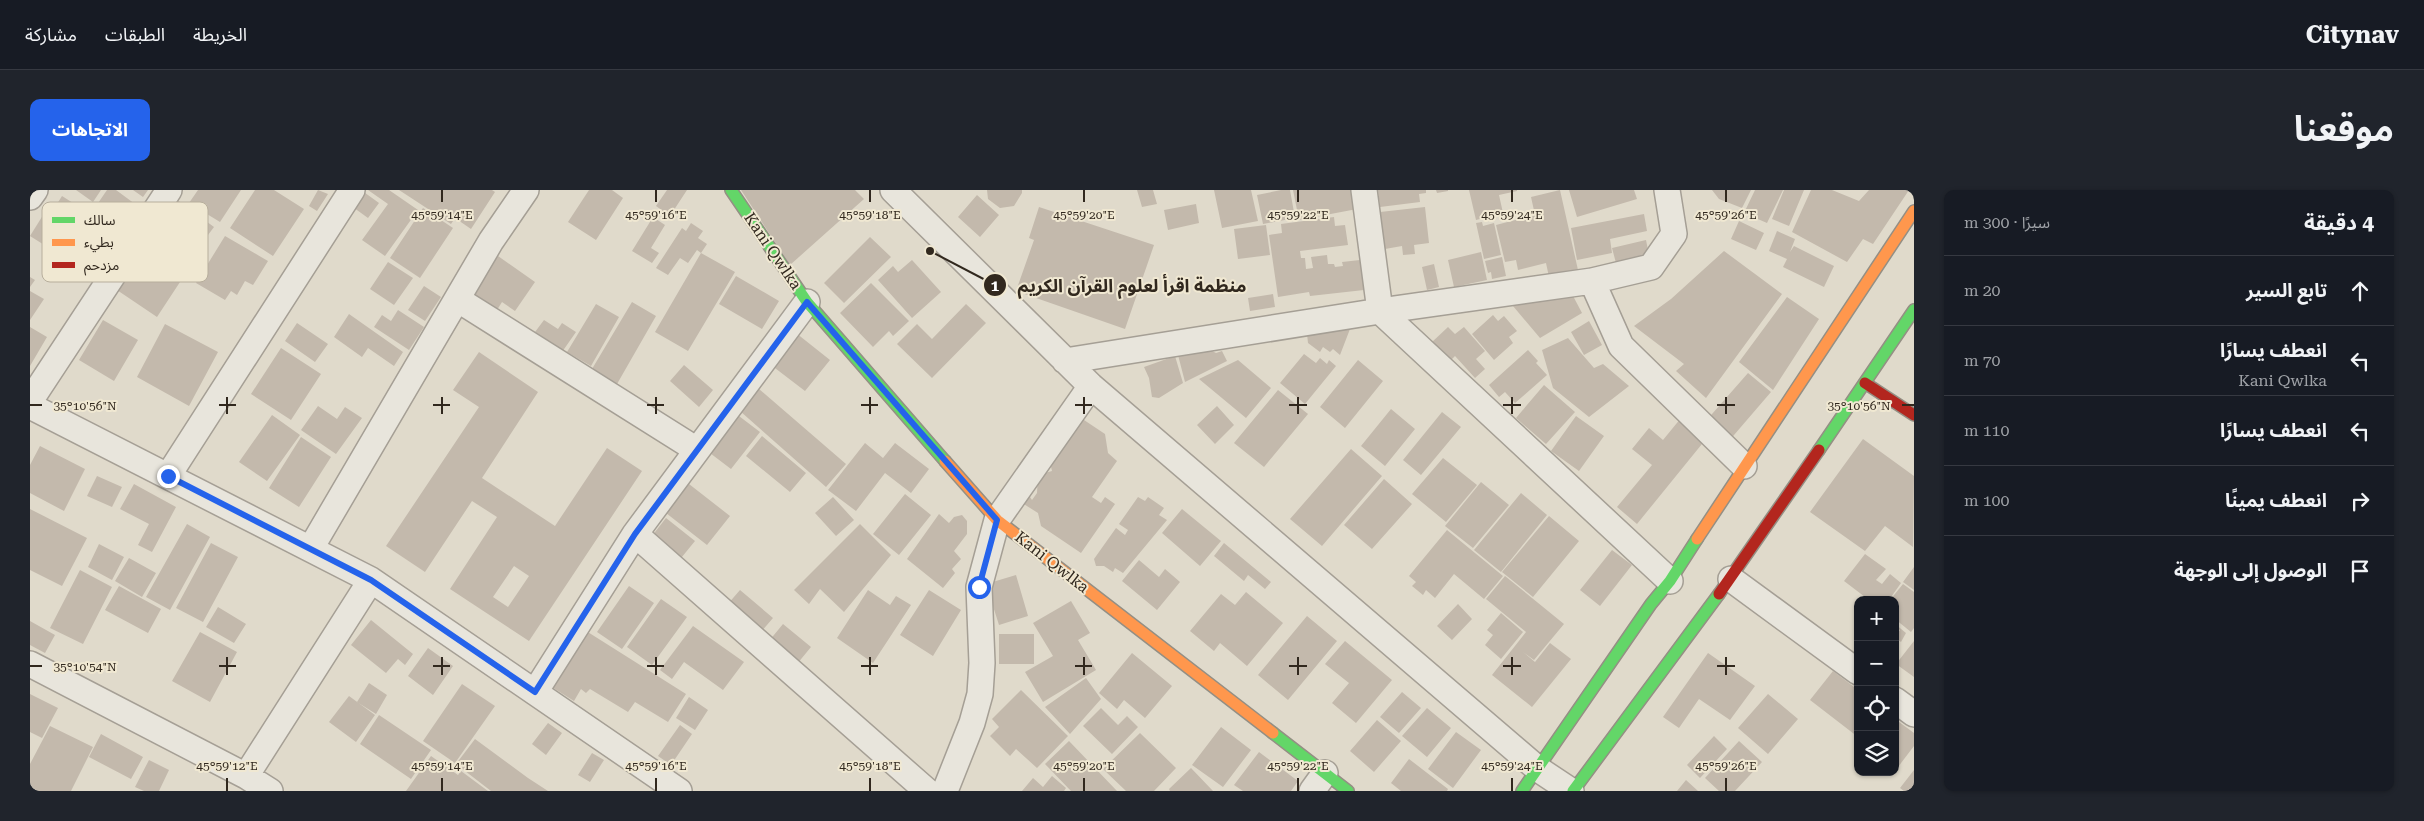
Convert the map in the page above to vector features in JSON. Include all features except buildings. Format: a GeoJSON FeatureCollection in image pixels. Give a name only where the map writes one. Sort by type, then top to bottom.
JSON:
{"type":"FeatureCollection","features":[{"type":"Feature","properties":{"kind":"main road","name":"Kani Qwlka"},"geometry":{"type":"LineString","coordinates":[[732,190],[807,302],[997,520],[1319,782],[1348,791]]}},
{"type":"Feature","properties":{"kind":"main road"},"geometry":{"type":"LineString","coordinates":[[1522,791],[1651,604],[1670,582],[1744,466],[1914,211]]}},
{"type":"Feature","properties":{"kind":"main road"},"geometry":{"type":"LineString","coordinates":[[1572,791],[1731,579],[1914,310]]}},
{"type":"Feature","properties":{"kind":"main road"},"geometry":{"type":"LineString","coordinates":[[1865,384],[1914,415]]}},
{"type":"Feature","properties":{"kind":"street"},"geometry":{"type":"LineString","coordinates":[[30,197],[34,190]]}},
{"type":"Feature","properties":{"kind":"street"},"geometry":{"type":"LineString","coordinates":[[161,202],[169,190]]}},
{"type":"Feature","properties":{"kind":"street"},"geometry":{"type":"LineString","coordinates":[[168,476],[352,190]]}},
{"type":"Feature","properties":{"kind":"street"},"geometry":{"type":"LineString","coordinates":[[311,548],[491,241],[526,190]]}},
{"type":"Feature","properties":{"kind":"street"},"geometry":{"type":"LineString","coordinates":[[893,190],[1091,386],[1538,769],[1572,791]]}},
{"type":"Feature","properties":{"kind":"street"},"geometry":{"type":"LineString","coordinates":[[1364,190],[1380,311],[1670,582]]}},
{"type":"Feature","properties":{"kind":"street"},"geometry":{"type":"LineString","coordinates":[[1065,361],[1380,311],[1592,281],[1651,267],[1674,234],[1667,190]]}},
{"type":"Feature","properties":{"kind":"street"},"geometry":{"type":"LineString","coordinates":[[1592,281],[1620,346],[1744,466]]}},
{"type":"Feature","properties":{"kind":"street"},"geometry":{"type":"LineString","coordinates":[[30,401],[108,282]]}},
{"type":"Feature","properties":{"kind":"street"},"geometry":{"type":"LineString","coordinates":[[457,299],[697,450]]}},
{"type":"Feature","properties":{"kind":"street"},"geometry":{"type":"LineString","coordinates":[[535,692],[635,534],[807,302]]}},
{"type":"Feature","properties":{"kind":"street"},"geometry":{"type":"LineString","coordinates":[[945,791],[972,723],[980,694],[982,663],[979,587],[997,520],[1091,386]]}},
{"type":"Feature","properties":{"kind":"street"},"geometry":{"type":"LineString","coordinates":[[30,406],[371,580],[679,791]]}},
{"type":"Feature","properties":{"kind":"street"},"geometry":{"type":"LineString","coordinates":[[635,534],[927,791]]}},
{"type":"Feature","properties":{"kind":"street"},"geometry":{"type":"LineString","coordinates":[[1731,579],[1854,669]]}},
{"type":"Feature","properties":{"kind":"street"},"geometry":{"type":"LineString","coordinates":[[246,776],[371,580]]}},
{"type":"Feature","properties":{"kind":"street"},"geometry":{"type":"LineString","coordinates":[[30,664],[246,776],[270,791]]}},
{"type":"Feature","properties":{"kind":"street"},"geometry":{"type":"LineString","coordinates":[[1899,703],[1914,714]]}},
{"type":"Feature","properties":{"kind":"traffic: fast"},"geometry":{"type":"LineString","coordinates":[[731,190],[807,302],[945,461]]}},
{"type":"Feature","properties":{"kind":"traffic: fast"},"geometry":{"type":"LineString","coordinates":[[1819,450],[1914,310]]}},
{"type":"Feature","properties":{"kind":"traffic: fast"},"geometry":{"type":"LineString","coordinates":[[1522,791],[1651,604],[1670,581],[1697,539]]}},
{"type":"Feature","properties":{"kind":"traffic: fast"},"geometry":{"type":"LineString","coordinates":[[1573,791],[1719,594]]}},
{"type":"Feature","properties":{"kind":"traffic: fast"},"geometry":{"type":"LineString","coordinates":[[1273,733],[1348,791]]}},
{"type":"Feature","properties":{"kind":"traffic: slow"},"geometry":{"type":"LineString","coordinates":[[1697,539],[1914,211]]}},
{"type":"Feature","properties":{"kind":"traffic: slow"},"geometry":{"type":"LineString","coordinates":[[945,461],[997,520],[1273,733]]}},
{"type":"Feature","properties":{"kind":"traffic: jam"},"geometry":{"type":"LineString","coordinates":[[1865,383],[1914,415]]}},
{"type":"Feature","properties":{"kind":"traffic: jam"},"geometry":{"type":"LineString","coordinates":[[1719,594],[1819,450]]}},
{"type":"Feature","properties":{"kind":"place","name":"منظمة اقرأ لعلوم القرآن الكريم"},"geometry":{"type":"Point","coordinates":[930,251]}},
{"type":"Feature","properties":{"kind":"route"},"geometry":{"type":"LineString","coordinates":[[168,476],[371,580],[535,692],[635,534],[807,302],[997,520],[979,587]]}}]}
